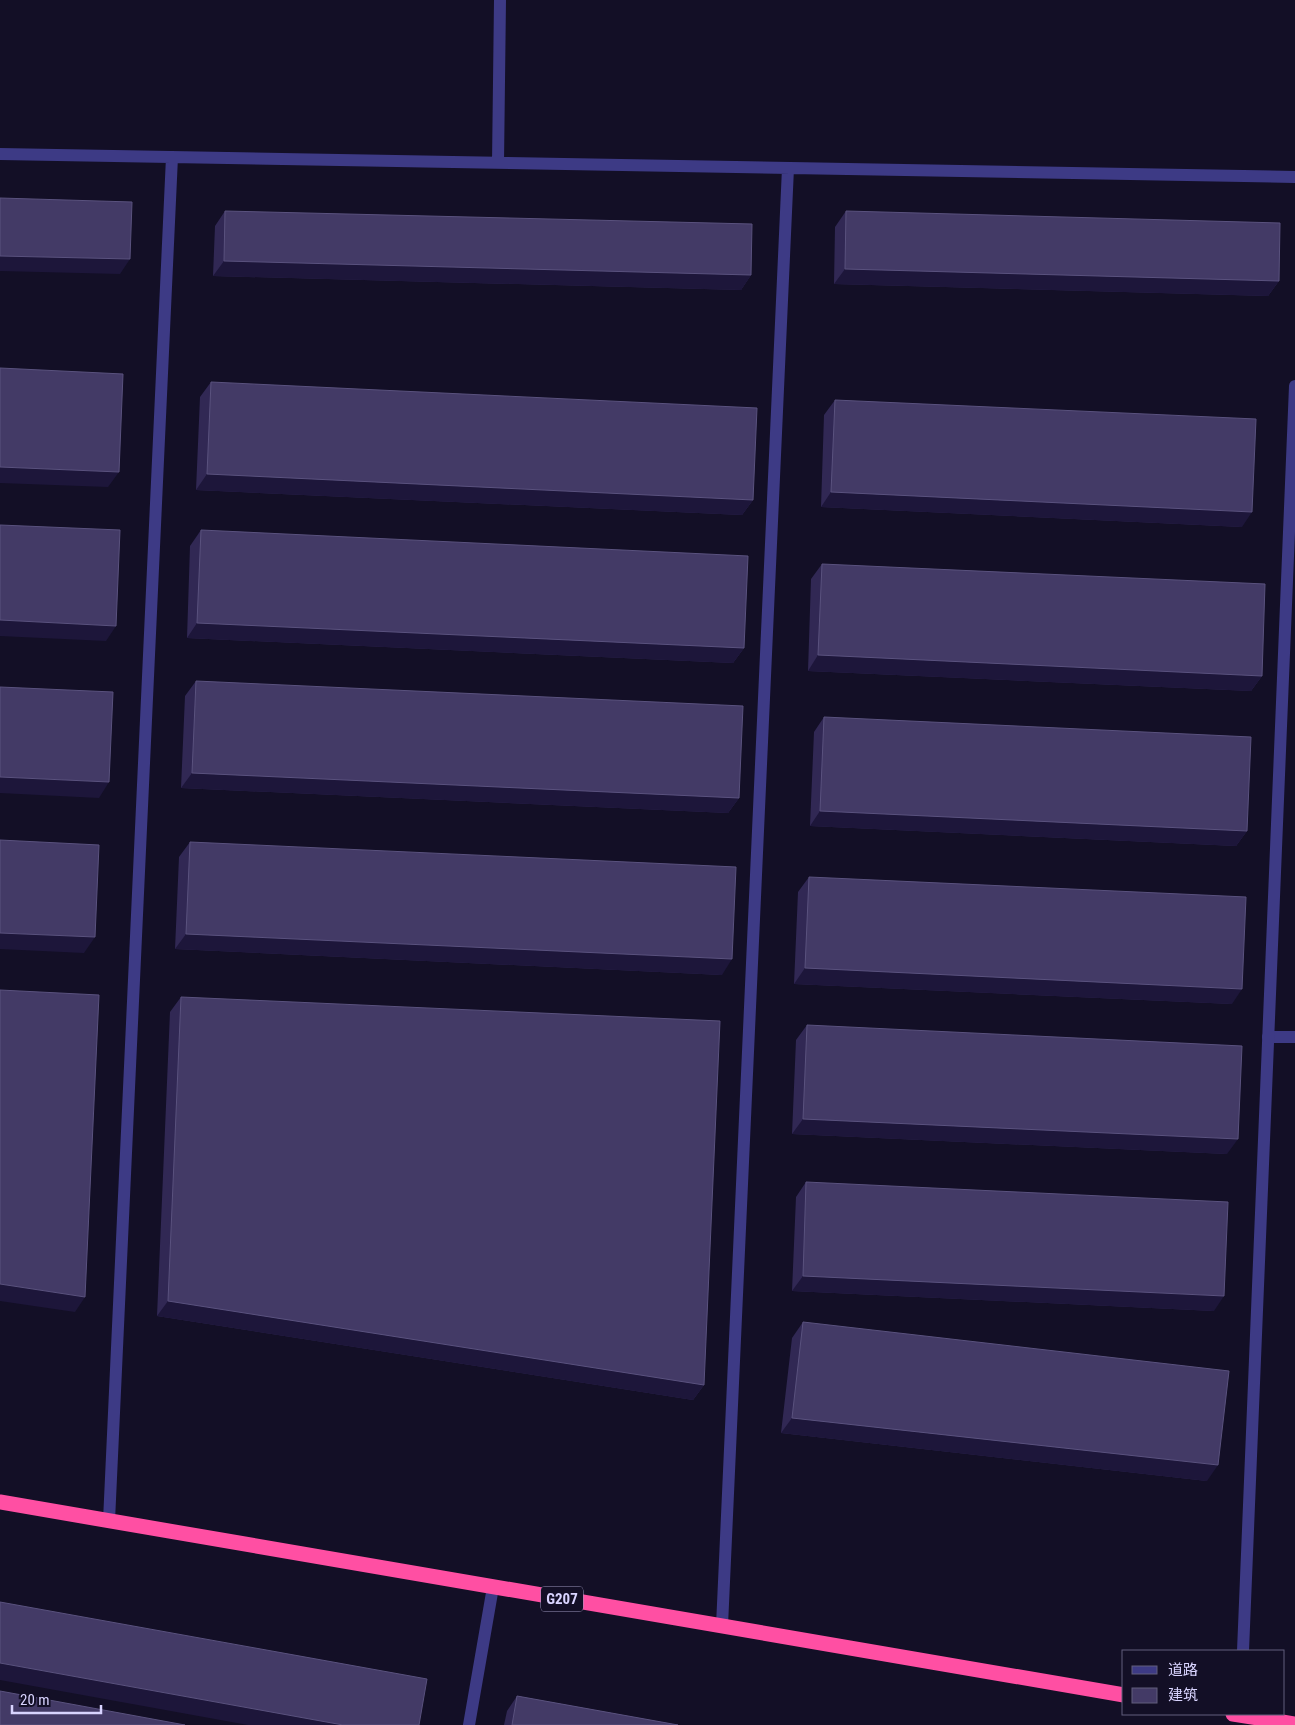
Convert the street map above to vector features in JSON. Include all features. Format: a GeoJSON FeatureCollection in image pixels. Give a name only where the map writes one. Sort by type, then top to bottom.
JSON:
{"type":"FeatureCollection","features":[{"type":"Feature","properties":{"kind":"highway","name":"G207"},"geometry":{"type":"LineString","coordinates":[[0,1502],[1122,1695]]}},
{"type":"Feature","properties":{"kind":"highway"},"geometry":{"type":"LineString","coordinates":[[1244,1715],[1295,1724]]}},
{"type":"Feature","properties":{"kind":"street"},"geometry":{"type":"LineString","coordinates":[[498,163],[500,0]]}},
{"type":"Feature","properties":{"kind":"street"},"geometry":{"type":"LineString","coordinates":[[0,154],[1295,177]]}},
{"type":"Feature","properties":{"kind":"street"},"geometry":{"type":"LineString","coordinates":[[109,1521],[172,157]]}},
{"type":"Feature","properties":{"kind":"street"},"geometry":{"type":"LineString","coordinates":[[722,1626],[788,168]]}},
{"type":"Feature","properties":{"kind":"street"},"geometry":{"type":"LineString","coordinates":[[1243,1650],[1295,386]]}},
{"type":"Feature","properties":{"kind":"street"},"geometry":{"type":"LineString","coordinates":[[1268,1037],[1295,1037]]}},
{"type":"Feature","properties":{"kind":"street"},"geometry":{"type":"LineString","coordinates":[[469,1725],[493,1587]]}},
{"type":"Feature","properties":{"kind":"building"},"geometry":{"type":"Polygon","coordinates":[[[0,198],[132,202],[130,259],[0,256],[0,198]]]}},
{"type":"Feature","properties":{"kind":"building"},"geometry":{"type":"Polygon","coordinates":[[[225,211],[752,224],[751,275],[224,261],[225,211]]]}},
{"type":"Feature","properties":{"kind":"building"},"geometry":{"type":"Polygon","coordinates":[[[846,211],[1280,223],[1279,281],[845,269],[846,211]]]}},
{"type":"Feature","properties":{"kind":"building"},"geometry":{"type":"Polygon","coordinates":[[[0,368],[123,374],[119,472],[0,467],[0,368]]]}},
{"type":"Feature","properties":{"kind":"building"},"geometry":{"type":"Polygon","coordinates":[[[211,382],[757,408],[753,500],[207,474],[211,382]]]}},
{"type":"Feature","properties":{"kind":"building"},"geometry":{"type":"Polygon","coordinates":[[[835,400],[1256,419],[1252,512],[831,492],[835,400]]]}},
{"type":"Feature","properties":{"kind":"building"},"geometry":{"type":"Polygon","coordinates":[[[0,525],[120,530],[116,626],[0,620],[0,525]]]}},
{"type":"Feature","properties":{"kind":"building"},"geometry":{"type":"Polygon","coordinates":[[[201,530],[748,556],[744,648],[197,623],[201,530]]]}},
{"type":"Feature","properties":{"kind":"building"},"geometry":{"type":"Polygon","coordinates":[[[822,564],[1265,584],[1262,676],[818,655],[822,564]]]}},
{"type":"Feature","properties":{"kind":"building"},"geometry":{"type":"Polygon","coordinates":[[[196,681],[743,706],[739,798],[192,773],[196,681]]]}},
{"type":"Feature","properties":{"kind":"building"},"geometry":{"type":"Polygon","coordinates":[[[0,687],[113,692],[109,782],[0,777],[0,687]]]}},
{"type":"Feature","properties":{"kind":"building"},"geometry":{"type":"Polygon","coordinates":[[[824,717],[1251,737],[1247,831],[820,811],[824,717]]]}},
{"type":"Feature","properties":{"kind":"building"},"geometry":{"type":"Polygon","coordinates":[[[0,840],[99,845],[95,937],[0,933],[0,840]]]}},
{"type":"Feature","properties":{"kind":"building"},"geometry":{"type":"Polygon","coordinates":[[[190,842],[736,867],[732,959],[186,934],[190,842]]]}},
{"type":"Feature","properties":{"kind":"building"},"geometry":{"type":"Polygon","coordinates":[[[809,877],[1246,897],[1242,989],[805,968],[809,877]]]}},
{"type":"Feature","properties":{"kind":"building"},"geometry":{"type":"Polygon","coordinates":[[[0,990],[99,995],[85,1297],[0,1284],[0,990]]]}},
{"type":"Feature","properties":{"kind":"building"},"geometry":{"type":"Polygon","coordinates":[[[181,997],[720,1021],[704,1385],[168,1301],[181,997]]]}},
{"type":"Feature","properties":{"kind":"building"},"geometry":{"type":"Polygon","coordinates":[[[807,1025],[1242,1046],[1238,1139],[803,1119],[807,1025]]]}},
{"type":"Feature","properties":{"kind":"building"},"geometry":{"type":"Polygon","coordinates":[[[806,1182],[1228,1202],[1224,1296],[803,1276],[806,1182]]]}},
{"type":"Feature","properties":{"kind":"building"},"geometry":{"type":"Polygon","coordinates":[[[803,1322],[1229,1371],[1218,1465],[792,1418],[803,1322]]]}},
{"type":"Feature","properties":{"kind":"building"},"geometry":{"type":"Polygon","coordinates":[[[0,1602],[427,1679],[419,1725],[343,1725],[0,1663],[0,1602]]]}},
{"type":"Feature","properties":{"kind":"building"},"geometry":{"type":"Polygon","coordinates":[[[0,1691],[185,1725],[0,1725],[0,1691]]]}},
{"type":"Feature","properties":{"kind":"building"},"geometry":{"type":"Polygon","coordinates":[[[517,1696],[678,1725],[512,1725],[517,1696]]]}}]}
